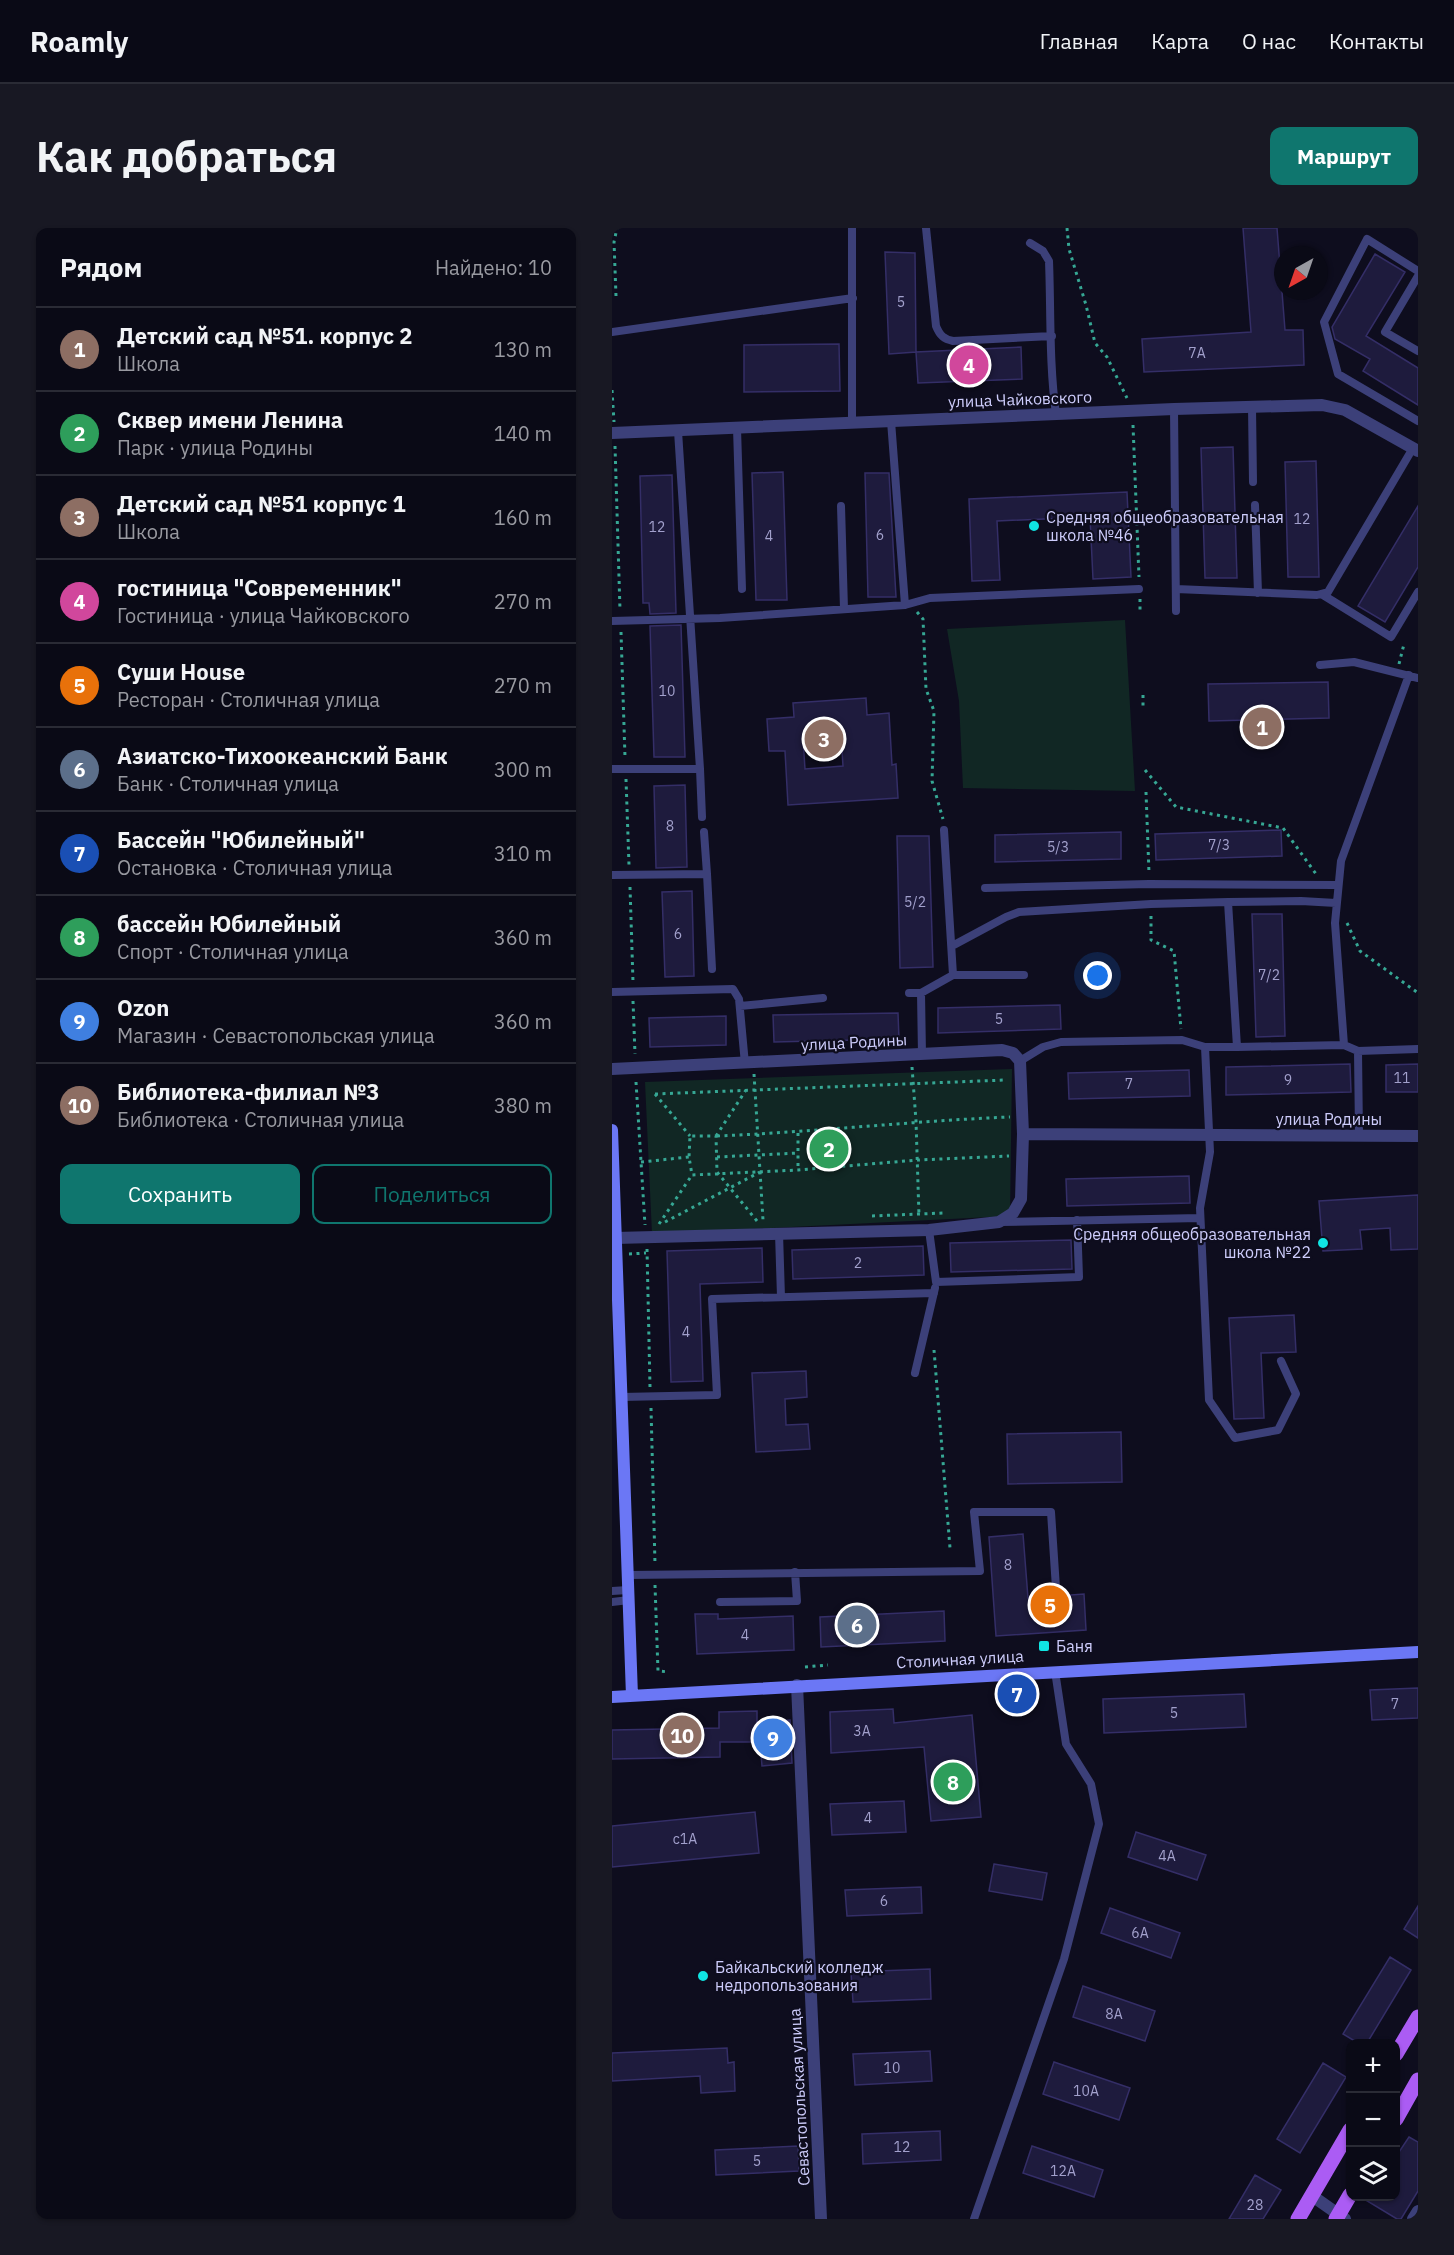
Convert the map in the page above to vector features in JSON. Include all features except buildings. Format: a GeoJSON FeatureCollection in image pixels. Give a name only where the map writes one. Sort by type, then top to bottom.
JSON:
{"type":"FeatureCollection","features":[{"type":"Feature","properties":{"kind":"main road"},"geometry":{"type":"LineString","coordinates":[[1400,2046],[1418,2017]]}},
{"type":"Feature","properties":{"kind":"main road"},"geometry":{"type":"LineString","coordinates":[[1400,2110],[1418,2080]]}},
{"type":"Feature","properties":{"kind":"main road"},"geometry":{"type":"LineString","coordinates":[[1298,2219],[1346,2137]]}},
{"type":"Feature","properties":{"kind":"main road"},"geometry":{"type":"LineString","coordinates":[[1340,2217],[1347,2201]]}},
{"type":"Feature","properties":{"kind":"street","name":"улица Чайковского"},"geometry":{"type":"LineString","coordinates":[[613,433],[1174,409],[1322,405],[1345,410],[1415,450]]}},
{"type":"Feature","properties":{"kind":"street","name":"улица Родины"},"geometry":{"type":"LineString","coordinates":[[612,1069],[1002,1050],[1012,1053],[1020,1061]]}},
{"type":"Feature","properties":{"kind":"street"},"geometry":{"type":"LineString","coordinates":[[614,1242],[646,1237],[924,1230],[999,1222],[1013,1213],[1021,1199],[1023,1116],[1020,1061]]}},
{"type":"Feature","properties":{"kind":"street"},"geometry":{"type":"LineString","coordinates":[[612,1130],[614,1242],[632,1696]]}},
{"type":"Feature","properties":{"kind":"street","name":"улица Родины"},"geometry":{"type":"LineString","coordinates":[[1023,1134],[1418,1136]]}},
{"type":"Feature","properties":{"kind":"street","name":"Столичная улица"},"geometry":{"type":"LineString","coordinates":[[612,1697],[1418,1652]]}},
{"type":"Feature","properties":{"kind":"street","name":"Севастопольская улица"},"geometry":{"type":"LineString","coordinates":[[797,1685],[821,2219]]}},
{"type":"Feature","properties":{"kind":"street"},"geometry":{"type":"LineString","coordinates":[[1311,2195],[1340,2217]]}},
{"type":"Feature","properties":{"kind":"street"},"geometry":{"type":"LineString","coordinates":[[1413,2219],[1418,2211]]}},
{"type":"Feature","properties":{"kind":"lane"},"geometry":{"type":"LineString","coordinates":[[852,228],[852,423]]}},
{"type":"Feature","properties":{"kind":"lane"},"geometry":{"type":"LineString","coordinates":[[926,228],[936,326],[939,334],[953,341],[1052,336]]}},
{"type":"Feature","properties":{"kind":"lane"},"geometry":{"type":"LineString","coordinates":[[1418,271],[1367,240],[1324,322],[1338,374],[1418,421]]}},
{"type":"Feature","properties":{"kind":"lane"},"geometry":{"type":"LineString","coordinates":[[1030,243],[1043,251],[1049,261],[1052,336],[1050,375],[1056,414]]}},
{"type":"Feature","properties":{"kind":"lane"},"geometry":{"type":"LineString","coordinates":[[1418,276],[1385,332],[1418,351]]}},
{"type":"Feature","properties":{"kind":"lane"},"geometry":{"type":"LineString","coordinates":[[612,332],[853,298]]}},
{"type":"Feature","properties":{"kind":"lane"},"geometry":{"type":"LineString","coordinates":[[1252,407],[1253,482]]}},
{"type":"Feature","properties":{"kind":"lane"},"geometry":{"type":"LineString","coordinates":[[1174,409],[1176,611]]}},
{"type":"Feature","properties":{"kind":"lane"},"geometry":{"type":"LineString","coordinates":[[891,421],[905,605]]}},
{"type":"Feature","properties":{"kind":"lane"},"geometry":{"type":"LineString","coordinates":[[737,428],[742,588]]}},
{"type":"Feature","properties":{"kind":"lane"},"geometry":{"type":"LineString","coordinates":[[678,430],[702,817]]}},
{"type":"Feature","properties":{"kind":"lane"},"geometry":{"type":"LineString","coordinates":[[1323,595],[1332,587],[1415,450]]}},
{"type":"Feature","properties":{"kind":"lane"},"geometry":{"type":"LineString","coordinates":[[1255,505],[1258,593]]}},
{"type":"Feature","properties":{"kind":"lane"},"geometry":{"type":"LineString","coordinates":[[841,506],[844,609]]}},
{"type":"Feature","properties":{"kind":"lane"},"geometry":{"type":"LineString","coordinates":[[616,621],[691,619],[905,605],[930,598],[1140,589]]}},
{"type":"Feature","properties":{"kind":"lane"},"geometry":{"type":"LineString","coordinates":[[1176,589],[1323,595],[1391,636],[1418,592]]}},
{"type":"Feature","properties":{"kind":"lane"},"geometry":{"type":"LineString","coordinates":[[1320,665],[1354,662],[1414,676],[1341,861],[1335,924],[1344,1046]]}},
{"type":"Feature","properties":{"kind":"lane"},"geometry":{"type":"LineString","coordinates":[[612,769],[700,769]]}},
{"type":"Feature","properties":{"kind":"lane"},"geometry":{"type":"LineString","coordinates":[[944,830],[953,975]]}},
{"type":"Feature","properties":{"kind":"lane"},"geometry":{"type":"LineString","coordinates":[[704,832],[712,969]]}},
{"type":"Feature","properties":{"kind":"lane"},"geometry":{"type":"LineString","coordinates":[[612,875],[707,874]]}},
{"type":"Feature","properties":{"kind":"lane"},"geometry":{"type":"LineString","coordinates":[[985,888],[1149,884],[1338,885]]}},
{"type":"Feature","properties":{"kind":"lane"},"geometry":{"type":"LineString","coordinates":[[952,946],[1019,912],[1151,904],[1301,901],[1336,903]]}},
{"type":"Feature","properties":{"kind":"lane"},"geometry":{"type":"LineString","coordinates":[[1228,902],[1237,1047]]}},
{"type":"Feature","properties":{"kind":"lane"},"geometry":{"type":"LineString","coordinates":[[909,993],[921,993],[953,975],[1024,975]]}},
{"type":"Feature","properties":{"kind":"lane"},"geometry":{"type":"LineString","coordinates":[[612,992],[728,988],[738,993],[749,1064]]}},
{"type":"Feature","properties":{"kind":"lane"},"geometry":{"type":"LineString","coordinates":[[916,1055],[921,993]]}},
{"type":"Feature","properties":{"kind":"lane"},"geometry":{"type":"LineString","coordinates":[[740,1006],[823,998]]}},
{"type":"Feature","properties":{"kind":"lane"},"geometry":{"type":"LineString","coordinates":[[1020,1061],[1043,1047],[1061,1042],[1182,1040],[1205,1047],[1344,1046],[1358,1051],[1418,1049]]}},
{"type":"Feature","properties":{"kind":"lane"},"geometry":{"type":"LineString","coordinates":[[1205,1047],[1210,1152],[1200,1218],[1209,1400],[1235,1438],[1278,1430],[1296,1394],[1281,1361]]}},
{"type":"Feature","properties":{"kind":"lane"},"geometry":{"type":"LineString","coordinates":[[1358,1051],[1359,1135]]}},
{"type":"Feature","properties":{"kind":"lane"},"geometry":{"type":"LineString","coordinates":[[999,1222],[1200,1218]]}},
{"type":"Feature","properties":{"kind":"lane"},"geometry":{"type":"LineString","coordinates":[[936,1282],[1079,1277],[1077,1220]]}},
{"type":"Feature","properties":{"kind":"lane"},"geometry":{"type":"LineString","coordinates":[[915,1373],[936,1282],[924,1230]]}},
{"type":"Feature","properties":{"kind":"lane"},"geometry":{"type":"LineString","coordinates":[[778,1233],[781,1297]]}},
{"type":"Feature","properties":{"kind":"lane"},"geometry":{"type":"LineString","coordinates":[[621,1397],[717,1395],[712,1299],[934,1293]]}},
{"type":"Feature","properties":{"kind":"lane"},"geometry":{"type":"LineString","coordinates":[[628,1575],[980,1570],[974,1512],[1051,1512],[1056,1588]]}},
{"type":"Feature","properties":{"kind":"lane"},"geometry":{"type":"LineString","coordinates":[[720,1602],[797,1601],[795,1572]]}},
{"type":"Feature","properties":{"kind":"lane"},"geometry":{"type":"LineString","coordinates":[[612,1591],[629,1595]]}},
{"type":"Feature","properties":{"kind":"lane"},"geometry":{"type":"LineString","coordinates":[[612,1602],[629,1595]]}},
{"type":"Feature","properties":{"kind":"lane"},"geometry":{"type":"LineString","coordinates":[[974,2219],[1064,1959],[1099,1824],[1091,1784],[1066,1744],[1055,1671]]}},
{"type":"Feature","properties":{"kind":"path"},"geometry":{"type":"LineString","coordinates":[[616,296],[614,242],[617,228]]}},
{"type":"Feature","properties":{"kind":"path"},"geometry":{"type":"LineString","coordinates":[[1067,228],[1069,249],[1095,343],[1107,357],[1132,411],[1140,612]]}},
{"type":"Feature","properties":{"kind":"path"},"geometry":{"type":"LineString","coordinates":[[612,390],[616,621],[626,769],[635,1068],[646,1237],[658,1671],[669,1672]]}},
{"type":"Feature","properties":{"kind":"path"},"geometry":{"type":"LineString","coordinates":[[905,605],[916,611],[923,619],[926,688],[934,711],[932,781],[941,810],[944,830]]}},
{"type":"Feature","properties":{"kind":"path"},"geometry":{"type":"LineString","coordinates":[[1398,671],[1404,644]]}},
{"type":"Feature","properties":{"kind":"path"},"geometry":{"type":"LineString","coordinates":[[1143,695],[1143,710]]}},
{"type":"Feature","properties":{"kind":"path"},"geometry":{"type":"LineString","coordinates":[[1145,770],[1176,807],[1283,828],[1323,885]]}},
{"type":"Feature","properties":{"kind":"path"},"geometry":{"type":"LineString","coordinates":[[1146,792],[1148,860]]}},
{"type":"Feature","properties":{"kind":"path"},"geometry":{"type":"LineString","coordinates":[[1336,903],[1360,951],[1418,993]]}},
{"type":"Feature","properties":{"kind":"path"},"geometry":{"type":"LineString","coordinates":[[1150,940],[1174,951],[1182,1040]]}},
{"type":"Feature","properties":{"kind":"path"},"geometry":{"type":"LineString","coordinates":[[916,1055],[914,1084],[924,1230]]}},
{"type":"Feature","properties":{"kind":"path"},"geometry":{"type":"LineString","coordinates":[[749,1064],[756,1090],[764,1234]]}},
{"type":"Feature","properties":{"kind":"path"},"geometry":{"type":"LineString","coordinates":[[760,1171],[658,1226],[692,1175],[689,1157],[690,1136],[655,1094],[1005,1080]]}},
{"type":"Feature","properties":{"kind":"path"},"geometry":{"type":"LineString","coordinates":[[746,1090],[716,1136],[717,1172],[757,1221]]}},
{"type":"Feature","properties":{"kind":"path"},"geometry":{"type":"LineString","coordinates":[[690,1136],[798,1133],[916,1121],[1023,1116]]}},
{"type":"Feature","properties":{"kind":"path"},"geometry":{"type":"LineString","coordinates":[[798,1133],[798,1170]]}},
{"type":"Feature","properties":{"kind":"path"},"geometry":{"type":"LineString","coordinates":[[717,1157],[798,1153]]}},
{"type":"Feature","properties":{"kind":"path"},"geometry":{"type":"LineString","coordinates":[[692,1175],[717,1172],[798,1170],[918,1160],[1022,1156]]}},
{"type":"Feature","properties":{"kind":"path"},"geometry":{"type":"LineString","coordinates":[[641,1162],[689,1157]]}},
{"type":"Feature","properties":{"kind":"path"},"geometry":{"type":"LineString","coordinates":[[933,1342],[950,1548]]}},
{"type":"Feature","properties":{"kind":"path"},"geometry":{"type":"LineString","coordinates":[[805,1666],[828,1665]]}},
{"type":"Feature","properties":{"kind":"green space"},"geometry":{"type":"Polygon","coordinates":[[[1125,620],[1135,791],[963,788],[959,701],[947,629],[1125,620]]]}},
{"type":"Feature","properties":{"kind":"green space"},"geometry":{"type":"Polygon","coordinates":[[[1012,1069],[1010,1216],[652,1234],[645,1082],[1012,1069]]]}},
{"type":"Feature","properties":{"kind":"place","name":"гостиница \"Современник\""},"geometry":{"type":"Point","coordinates":[969,365]}},
{"type":"Feature","properties":{"kind":"place","name":"Средняя общеобразовательная школа №46"},"geometry":{"type":"Point","coordinates":[1034,526]}},
{"type":"Feature","properties":{"kind":"place","name":"Детский сад №51. корпус 2"},"geometry":{"type":"Point","coordinates":[1262,727]}},
{"type":"Feature","properties":{"kind":"place","name":"Детский сад №51 корпус 1"},"geometry":{"type":"Point","coordinates":[824,739]}},
{"type":"Feature","properties":{"kind":"place","name":"Сквер имени Ленина"},"geometry":{"type":"Point","coordinates":[829,1149]}},
{"type":"Feature","properties":{"kind":"place","name":"Средняя общеобразовательная школа №22"},"geometry":{"type":"Point","coordinates":[1323,1243]}},
{"type":"Feature","properties":{"kind":"place","name":"Суши House"},"geometry":{"type":"Point","coordinates":[1050,1605]}},
{"type":"Feature","properties":{"kind":"place","name":"Азиатско-Тихоокеанский Банк"},"geometry":{"type":"Point","coordinates":[857,1625]}},
{"type":"Feature","properties":{"kind":"place","name":"Баня"},"geometry":{"type":"Point","coordinates":[1044,1646]}},
{"type":"Feature","properties":{"kind":"place","name":"Бассейн \"Юбилейный\""},"geometry":{"type":"Point","coordinates":[1017,1694]}},
{"type":"Feature","properties":{"kind":"place","name":"Библиотека-филиал №3"},"geometry":{"type":"Point","coordinates":[682,1735]}},
{"type":"Feature","properties":{"kind":"place","name":"Ozon"},"geometry":{"type":"Point","coordinates":[773,1738]}},
{"type":"Feature","properties":{"kind":"place","name":"бассейн Юбилейный"},"geometry":{"type":"Point","coordinates":[953,1782]}},
{"type":"Feature","properties":{"kind":"place","name":"Байкальский колледж недропользования"},"geometry":{"type":"Point","coordinates":[703,1976]}}]}
